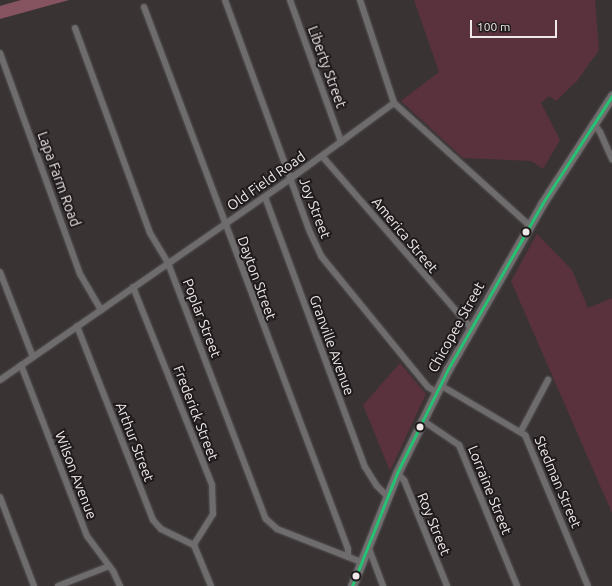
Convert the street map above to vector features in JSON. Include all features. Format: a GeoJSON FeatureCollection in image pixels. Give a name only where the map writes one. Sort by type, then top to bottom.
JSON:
{"type":"FeatureCollection","features":[{"type":"Feature","properties":{"kind":"main road","name":"Chicopee Street"},"geometry":{"type":"LineString","coordinates":[[352,586],[397,473],[438,389],[471,328],[530,226],[593,123],[612,96]]}},
{"type":"Feature","properties":{"kind":"street","name":"Joy Street"},"geometry":{"type":"LineString","coordinates":[[225,0],[315,244],[330,270],[428,387],[438,389]]}},
{"type":"Feature","properties":{"kind":"street","name":"Liberty Street"},"geometry":{"type":"LineString","coordinates":[[290,0],[341,142]]}},
{"type":"Feature","properties":{"kind":"street"},"geometry":{"type":"LineString","coordinates":[[360,0],[394,103],[530,226]]}},
{"type":"Feature","properties":{"kind":"street","name":"Dayton Street"},"geometry":{"type":"LineString","coordinates":[[144,7],[348,549],[348,556]]}},
{"type":"Feature","properties":{"kind":"street","name":"Poplar Street"},"geometry":{"type":"LineString","coordinates":[[75,28],[150,233],[168,263],[268,521],[277,529],[361,562]]}},
{"type":"Feature","properties":{"kind":"street","name":"Lapa Farm Road"},"geometry":{"type":"LineString","coordinates":[[0,53],[80,274],[101,310]]}},
{"type":"Feature","properties":{"kind":"street","name":"Old Field Road"},"geometry":{"type":"LineString","coordinates":[[0,380],[290,179],[394,103]]}},
{"type":"Feature","properties":{"kind":"street"},"geometry":{"type":"LineString","coordinates":[[593,123],[600,132],[612,159]]}},
{"type":"Feature","properties":{"kind":"street","name":"America Street"},"geometry":{"type":"LineString","coordinates":[[322,156],[471,328]]}},
{"type":"Feature","properties":{"kind":"street","name":"Granville Avenue"},"geometry":{"type":"LineString","coordinates":[[265,196],[365,467],[377,486],[387,496]]}},
{"type":"Feature","properties":{"kind":"street"},"geometry":{"type":"LineString","coordinates":[[0,272],[33,356]]}},
{"type":"Feature","properties":{"kind":"street","name":"Frederick Street"},"geometry":{"type":"LineString","coordinates":[[133,287],[212,485],[213,514],[194,545]]}},
{"type":"Feature","properties":{"kind":"street","name":"Arthur Street"},"geometry":{"type":"LineString","coordinates":[[77,326],[153,520],[161,529],[194,545]]}},
{"type":"Feature","properties":{"kind":"street","name":"Wilson Avenue"},"geometry":{"type":"LineString","coordinates":[[21,365],[87,536],[109,566],[120,586]]}},
{"type":"Feature","properties":{"kind":"street"},"geometry":{"type":"LineString","coordinates":[[521,431],[548,380]]}},
{"type":"Feature","properties":{"kind":"street","name":"Stedman Street"},"geometry":{"type":"LineString","coordinates":[[438,389],[521,431],[530,443],[588,586]]}},
{"type":"Feature","properties":{"kind":"street","name":"Lorraine Street"},"geometry":{"type":"LineString","coordinates":[[422,420],[459,445],[517,586]]}},
{"type":"Feature","properties":{"kind":"street","name":"Roy Street"},"geometry":{"type":"LineString","coordinates":[[397,473],[404,480],[447,586]]}},
{"type":"Feature","properties":{"kind":"street"},"geometry":{"type":"LineString","coordinates":[[0,497],[34,586]]}},
{"type":"Feature","properties":{"kind":"street"},"geometry":{"type":"LineString","coordinates":[[194,545],[210,586]]}},
{"type":"Feature","properties":{"kind":"street"},"geometry":{"type":"LineString","coordinates":[[368,546],[383,586]]}},
{"type":"Feature","properties":{"kind":"street"},"geometry":{"type":"LineString","coordinates":[[58,586],[109,566]]}},
{"type":"Feature","properties":{"kind":"shaded area"},"geometry":{"type":"Polygon","coordinates":[[[21,0],[69,0],[0,19],[0,6],[21,0]]]}},
{"type":"Feature","properties":{"kind":"shaded area"},"geometry":{"type":"Polygon","coordinates":[[[414,0],[595,0],[599,50],[577,81],[556,101],[549,96],[541,103],[560,140],[543,169],[531,161],[463,158],[401,101],[439,72],[414,0]]]}},
{"type":"Feature","properties":{"kind":"shaded area"},"geometry":{"type":"Polygon","coordinates":[[[537,234],[572,270],[588,308],[612,298],[612,513],[511,281],[537,234]]]}},
{"type":"Feature","properties":{"kind":"shaded area"},"geometry":{"type":"Polygon","coordinates":[[[400,363],[426,394],[390,471],[363,405],[400,363]]]}},
{"type":"Feature","properties":{"kind":"transit line"},"geometry":{"type":"LineString","coordinates":[[352,586],[397,473],[448,369],[542,204],[612,96]]}}]}
